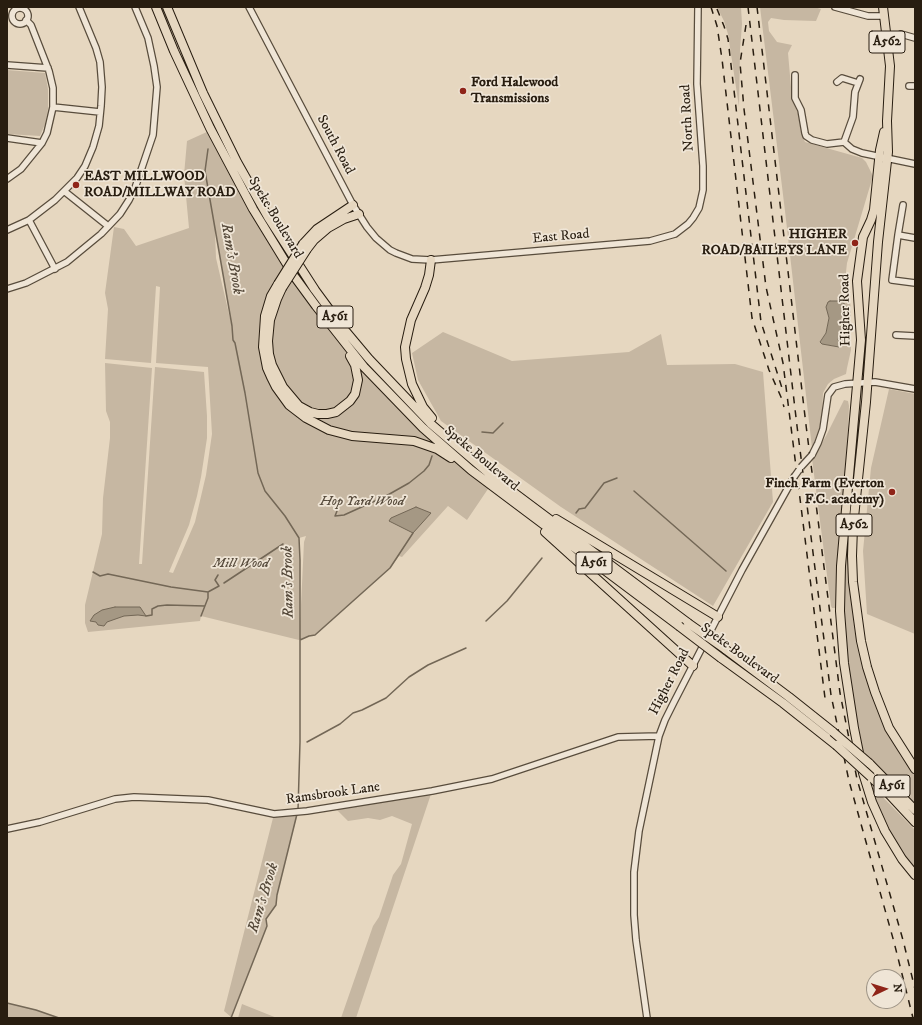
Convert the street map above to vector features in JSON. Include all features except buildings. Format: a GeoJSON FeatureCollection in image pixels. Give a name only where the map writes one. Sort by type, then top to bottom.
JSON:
{"type":"FeatureCollection","features":[{"type":"Feature","properties":{"kind":"highway","name":"Speke Boulevard"},"geometry":{"type":"LineString","coordinates":[[156,7],[174,51],[219,145],[253,209],[294,276],[325,319],[364,367],[423,428],[470,470],[783,703],[836,745],[889,794],[915,822]]}},
{"type":"Feature","properties":{"kind":"highway","name":"Speke Boulevard"},"geometry":{"type":"LineString","coordinates":[[167,7],[203,93],[237,162],[268,217],[315,290],[352,338],[400,392],[437,429],[493,477],[688,623],[726,649],[833,732],[868,763],[915,810]]}},
{"type":"Feature","properties":{"kind":"highway","name":"Higher Road"},"geometry":{"type":"LineString","coordinates":[[883,7],[890,66],[868,382],[853,527],[853,582],[861,640],[867,667],[875,692],[889,728],[915,769]]}},
{"type":"Feature","properties":{"kind":"highway","name":"Higher Road"},"geometry":{"type":"LineString","coordinates":[[883,157],[874,210],[863,237],[857,281],[861,340],[841,566],[840,611],[844,663],[854,728],[863,773],[885,831],[902,859],[915,875]]}},
{"type":"Feature","properties":{"kind":"highway"},"geometry":{"type":"LineString","coordinates":[[353,205],[317,229],[280,286],[271,296],[265,316],[263,336],[263,347],[267,368],[276,387],[290,405],[306,418],[329,430],[352,436],[396,439],[421,443],[437,449],[470,470]]}},
{"type":"Feature","properties":{"kind":"highway"},"geometry":{"type":"LineString","coordinates":[[305,247],[328,228],[344,219],[358,214]]}},
{"type":"Feature","properties":{"kind":"highway"},"geometry":{"type":"LineString","coordinates":[[431,260],[425,288],[416,307],[407,333],[405,346],[409,373],[417,395],[430,416],[493,477]]}},
{"type":"Feature","properties":{"kind":"highway"},"geometry":{"type":"LineString","coordinates":[[280,286],[269,330],[269,354],[277,376],[283,387],[300,406],[310,412],[318,414],[336,412],[350,401],[355,394],[358,372],[351,358],[294,276]]}},
{"type":"Feature","properties":{"kind":"highway"},"geometry":{"type":"LineString","coordinates":[[521,498],[718,617]]}},
{"type":"Feature","properties":{"kind":"highway"},"geometry":{"type":"LineString","coordinates":[[509,500],[693,666]]}},
{"type":"Feature","properties":{"kind":"street"},"geometry":{"type":"LineString","coordinates":[[7,230],[29,220],[64,191],[77,178],[85,166],[99,126],[102,87],[100,62],[96,48],[79,7]]}},
{"type":"Feature","properties":{"kind":"street"},"geometry":{"type":"LineString","coordinates":[[7,289],[26,283],[67,262],[101,234],[120,214],[135,188],[153,135],[157,87],[148,38],[135,7]]}},
{"type":"Feature","properties":{"kind":"street","name":"South Road"},"geometry":{"type":"LineString","coordinates":[[250,7],[358,214],[376,238],[390,250],[407,258],[431,260]]}},
{"type":"Feature","properties":{"kind":"street","name":"North Road"},"geometry":{"type":"LineString","coordinates":[[688,224],[699,208],[703,186],[698,84],[698,7]]}},
{"type":"Feature","properties":{"kind":"street"},"geometry":{"type":"LineString","coordinates":[[835,7],[868,16],[884,16]]}},
{"type":"Feature","properties":{"kind":"street"},"geometry":{"type":"LineString","coordinates":[[7,179],[21,168],[42,143],[47,134],[53,107],[53,88],[48,68],[31,25],[26,20]]}},
{"type":"Feature","properties":{"kind":"street"},"geometry":{"type":"LineString","coordinates":[[901,34],[915,38]]}},
{"type":"Feature","properties":{"kind":"street"},"geometry":{"type":"LineString","coordinates":[[7,65],[48,68]]}},
{"type":"Feature","properties":{"kind":"street"},"geometry":{"type":"LineString","coordinates":[[795,75],[795,98],[801,110],[806,136],[812,140],[827,144],[844,142],[852,149],[915,164]]}},
{"type":"Feature","properties":{"kind":"street"},"geometry":{"type":"LineString","coordinates":[[837,82],[842,78],[859,81],[855,92],[852,117],[844,142]]}},
{"type":"Feature","properties":{"kind":"street"},"geometry":{"type":"LineString","coordinates":[[53,107],[100,112]]}},
{"type":"Feature","properties":{"kind":"street"},"geometry":{"type":"LineString","coordinates":[[7,138],[42,143]]}},
{"type":"Feature","properties":{"kind":"street"},"geometry":{"type":"LineString","coordinates":[[64,191],[108,226]]}},
{"type":"Feature","properties":{"kind":"street"},"geometry":{"type":"LineString","coordinates":[[904,205],[898,234],[892,280],[915,283]]}},
{"type":"Feature","properties":{"kind":"street"},"geometry":{"type":"LineString","coordinates":[[29,220],[55,269]]}},
{"type":"Feature","properties":{"kind":"street","name":"East Road"},"geometry":{"type":"LineString","coordinates":[[431,260],[650,241],[674,234],[688,224]]}},
{"type":"Feature","properties":{"kind":"street"},"geometry":{"type":"LineString","coordinates":[[898,234],[915,238]]}},
{"type":"Feature","properties":{"kind":"street"},"geometry":{"type":"LineString","coordinates":[[896,335],[915,336]]}},
{"type":"Feature","properties":{"kind":"street"},"geometry":{"type":"LineString","coordinates":[[868,382],[915,389]]}},
{"type":"Feature","properties":{"kind":"street","name":"Higher Road"},"geometry":{"type":"LineString","coordinates":[[647,1018],[636,940],[634,915],[634,872],[639,831],[659,736],[665,720],[742,570],[794,477],[812,454],[818,443],[823,429],[829,392],[834,387],[845,384],[868,382]]}},
{"type":"Feature","properties":{"kind":"street","name":"Ramsbrook Lane"},"geometry":{"type":"LineString","coordinates":[[7,829],[40,822],[116,799],[134,797],[208,800],[254,811],[274,814],[307,811],[432,791],[492,779],[618,737],[659,736]]}},
{"type":"Feature","properties":{"kind":"green space"},"geometry":{"type":"Polygon","coordinates":[[[717,7],[741,7],[742,24],[739,107],[728,34],[724,21],[717,7]]]}},
{"type":"Feature","properties":{"kind":"green space"},"geometry":{"type":"Polygon","coordinates":[[[760,7],[814,7],[821,9],[816,21],[771,18],[768,22],[769,31],[777,42],[792,45],[788,53],[792,98],[798,114],[801,132],[805,142],[862,158],[866,162],[873,176],[847,263],[846,272],[851,310],[851,350],[846,374],[834,379],[828,384],[823,393],[822,414],[819,430],[812,448],[760,7]],[[828,315],[829,318],[826,333],[820,342],[822,344],[838,347],[840,345],[838,339],[843,333],[846,319],[828,315]]]}},
{"type":"Feature","properties":{"kind":"green space"},"geometry":{"type":"Polygon","coordinates":[[[7,70],[45,73],[48,89],[48,109],[45,124],[40,136],[7,134],[7,70]]]}},
{"type":"Feature","properties":{"kind":"green space"},"geometry":{"type":"Polygon","coordinates":[[[209,131],[219,145],[253,209],[287,268],[271,296],[265,316],[263,336],[264,357],[267,368],[276,387],[289,405],[306,418],[310,412],[299,406],[277,376],[269,354],[268,341],[270,320],[277,299],[282,288],[294,276],[345,344],[393,398],[423,428],[490,486],[467,520],[448,506],[402,557],[399,556],[390,568],[315,635],[299,640],[201,616],[200,621],[88,632],[85,623],[85,605],[102,534],[103,498],[110,438],[110,422],[106,411],[105,363],[152,368],[139,564],[142,564],[155,367],[204,372],[207,438],[201,477],[189,525],[169,572],[173,573],[195,522],[206,475],[212,434],[208,367],[156,363],[160,287],[156,286],[151,363],[105,359],[108,309],[105,293],[114,227],[124,229],[136,246],[189,228],[184,175],[187,141],[209,131]],[[216,232],[216,258],[232,327],[216,232]],[[306,536],[299,538],[300,626],[304,542],[306,536]]]}},
{"type":"Feature","properties":{"kind":"green space"},"geometry":{"type":"Polygon","coordinates":[[[443,332],[512,361],[629,352],[661,334],[667,365],[735,364],[763,372],[773,502],[713,606],[561,507],[441,421],[418,380],[412,353],[443,332]]]}},
{"type":"Feature","properties":{"kind":"green space","name":"Finch Farm (Everton F.C. academy)"},"geometry":{"type":"Polygon","coordinates":[[[889,389],[915,394],[915,634],[867,614],[863,551],[871,468],[889,389]]]}},
{"type":"Feature","properties":{"kind":"green space"},"geometry":{"type":"Polygon","coordinates":[[[844,400],[848,401],[849,406],[847,450],[837,562],[837,608],[832,608],[812,459],[826,436],[844,400]]]}},
{"type":"Feature","properties":{"kind":"green space"},"geometry":{"type":"Polygon","coordinates":[[[858,404],[863,405],[850,586],[855,633],[872,694],[881,718],[900,755],[915,775],[915,804],[863,751],[848,669],[844,623],[843,585],[858,404]]]}},
{"type":"Feature","properties":{"kind":"green space"},"geometry":{"type":"Polygon","coordinates":[[[870,784],[915,830],[915,869],[899,848],[889,830],[870,784]]]}},
{"type":"Feature","properties":{"kind":"green space"},"geometry":{"type":"Polygon","coordinates":[[[432,791],[356,1018],[341,1018],[373,926],[379,917],[393,875],[401,864],[412,824],[392,816],[380,820],[368,818],[348,821],[334,807],[432,791]]]}},
{"type":"Feature","properties":{"kind":"green space"},"geometry":{"type":"Polygon","coordinates":[[[298,812],[277,895],[276,905],[266,919],[267,926],[231,1017],[224,1011],[274,814],[298,812]]]}},
{"type":"Feature","properties":{"kind":"green space"},"geometry":{"type":"Polygon","coordinates":[[[7,1003],[36,1010],[59,1018],[7,1018],[7,1003]]]}},
{"type":"Feature","properties":{"kind":"green space"},"geometry":{"type":"Polygon","coordinates":[[[242,1004],[277,1018],[238,1018],[242,1004]]]}},
{"type":"Feature","properties":{"kind":"shaded area"},"geometry":{"type":"Polygon","coordinates":[[[830,301],[843,302],[847,308],[843,333],[838,339],[840,345],[839,347],[822,344],[820,342],[826,333],[829,318],[826,307],[830,301]]]}},
{"type":"Feature","properties":{"kind":"shaded area"},"geometry":{"type":"Polygon","coordinates":[[[416,507],[431,513],[413,533],[389,521],[391,518],[416,507]]]}},
{"type":"Feature","properties":{"kind":"shaded area"},"geometry":{"type":"Polygon","coordinates":[[[115,607],[140,607],[146,616],[124,616],[107,622],[104,626],[90,621],[94,615],[102,610],[115,607]]]}},
{"type":"Feature","properties":{"kind":"waterway","name":"Ram's Brook"},"geometry":{"type":"LineString","coordinates":[[208,149],[205,171],[232,326],[233,340],[235,343],[245,393],[258,473],[265,491],[285,516],[299,538],[300,742],[298,810]]}},
{"type":"Feature","properties":{"kind":"waterway"},"geometry":{"type":"LineString","coordinates":[[482,432],[493,433],[503,423]]}},
{"type":"Feature","properties":{"kind":"waterway"},"geometry":{"type":"LineString","coordinates":[[337,511],[335,516],[344,515],[386,496],[409,483],[424,471],[429,465],[432,456]]}},
{"type":"Feature","properties":{"kind":"waterway"},"geometry":{"type":"LineString","coordinates":[[576,513],[579,509],[585,508],[604,483],[617,478]]}},
{"type":"Feature","properties":{"kind":"waterway"},"geometry":{"type":"LineString","coordinates":[[634,491],[726,571]]}},
{"type":"Feature","properties":{"kind":"waterway"},"geometry":{"type":"LineString","coordinates":[[300,640],[315,635],[390,568],[413,533]]}},
{"type":"Feature","properties":{"kind":"waterway"},"geometry":{"type":"LineString","coordinates":[[224,583],[283,544]]}},
{"type":"Feature","properties":{"kind":"waterway"},"geometry":{"type":"LineString","coordinates":[[486,621],[507,601],[542,558]]}},
{"type":"Feature","properties":{"kind":"waterway"},"geometry":{"type":"LineString","coordinates":[[93,572],[100,576],[108,574],[171,587],[208,592],[219,586],[215,580],[218,575]]}},
{"type":"Feature","properties":{"kind":"waterway"},"geometry":{"type":"LineString","coordinates":[[201,616],[208,598],[208,592]]}},
{"type":"Feature","properties":{"kind":"waterway"},"geometry":{"type":"LineString","coordinates":[[146,616],[152,615],[152,609],[158,606],[205,606]]}},
{"type":"Feature","properties":{"kind":"waterway"},"geometry":{"type":"LineString","coordinates":[[307,742],[340,724],[353,713],[386,698],[409,677],[428,665],[466,648]]}},
{"type":"Feature","properties":{"kind":"waterway","name":"Ram's Brook"},"geometry":{"type":"LineString","coordinates":[[231,1018],[267,926],[266,919],[276,905],[277,895],[297,814]]}},
{"type":"Feature","properties":{"kind":"waterway"},"geometry":{"type":"LineString","coordinates":[[7,1003],[36,1010],[59,1018]]}},
{"type":"Feature","properties":{"kind":"railway"},"geometry":{"type":"LineString","coordinates":[[711,7],[717,26],[722,59],[752,318],[769,370],[784,407]]}},
{"type":"Feature","properties":{"kind":"railway"},"geometry":{"type":"LineString","coordinates":[[748,7],[797,426],[831,695],[849,781],[894,942],[913,1018]]}},
{"type":"Feature","properties":{"kind":"railway"},"geometry":{"type":"LineString","coordinates":[[757,7],[806,425],[840,693],[857,779],[903,940],[915,989]]}},
{"type":"Feature","properties":{"kind":"railway"},"geometry":{"type":"LineString","coordinates":[[717,9],[728,39],[761,322],[782,388]]}},
{"type":"Feature","properties":{"kind":"railway"},"geometry":{"type":"LineString","coordinates":[[746,25],[740,63],[744,109],[766,287],[783,363],[825,698]]}},
{"type":"Feature","properties":{"kind":"place","name":"Ford Halewood Transmissions"},"geometry":{"type":"Point","coordinates":[463,91]}},
{"type":"Feature","properties":{"kind":"place","name":"EAST MILLWOOD ROAD/MILLWAY ROAD"},"geometry":{"type":"Point","coordinates":[76,185]}},
{"type":"Feature","properties":{"kind":"place","name":"HIGHER ROAD/BAILEYS LANE"},"geometry":{"type":"Point","coordinates":[855,243]}},
{"type":"Feature","properties":{"kind":"place","name":"Finch Farm (Everton F.C. academy)"},"geometry":{"type":"Point","coordinates":[892,492]}},
{"type":"Feature","properties":{"kind":"park label","name":"Hop Yard Wood"},"geometry":{"type":"Point","coordinates":[362,502]}},
{"type":"Feature","properties":{"kind":"park label","name":"Mill Wood"},"geometry":{"type":"Point","coordinates":[241,564]}}]}
